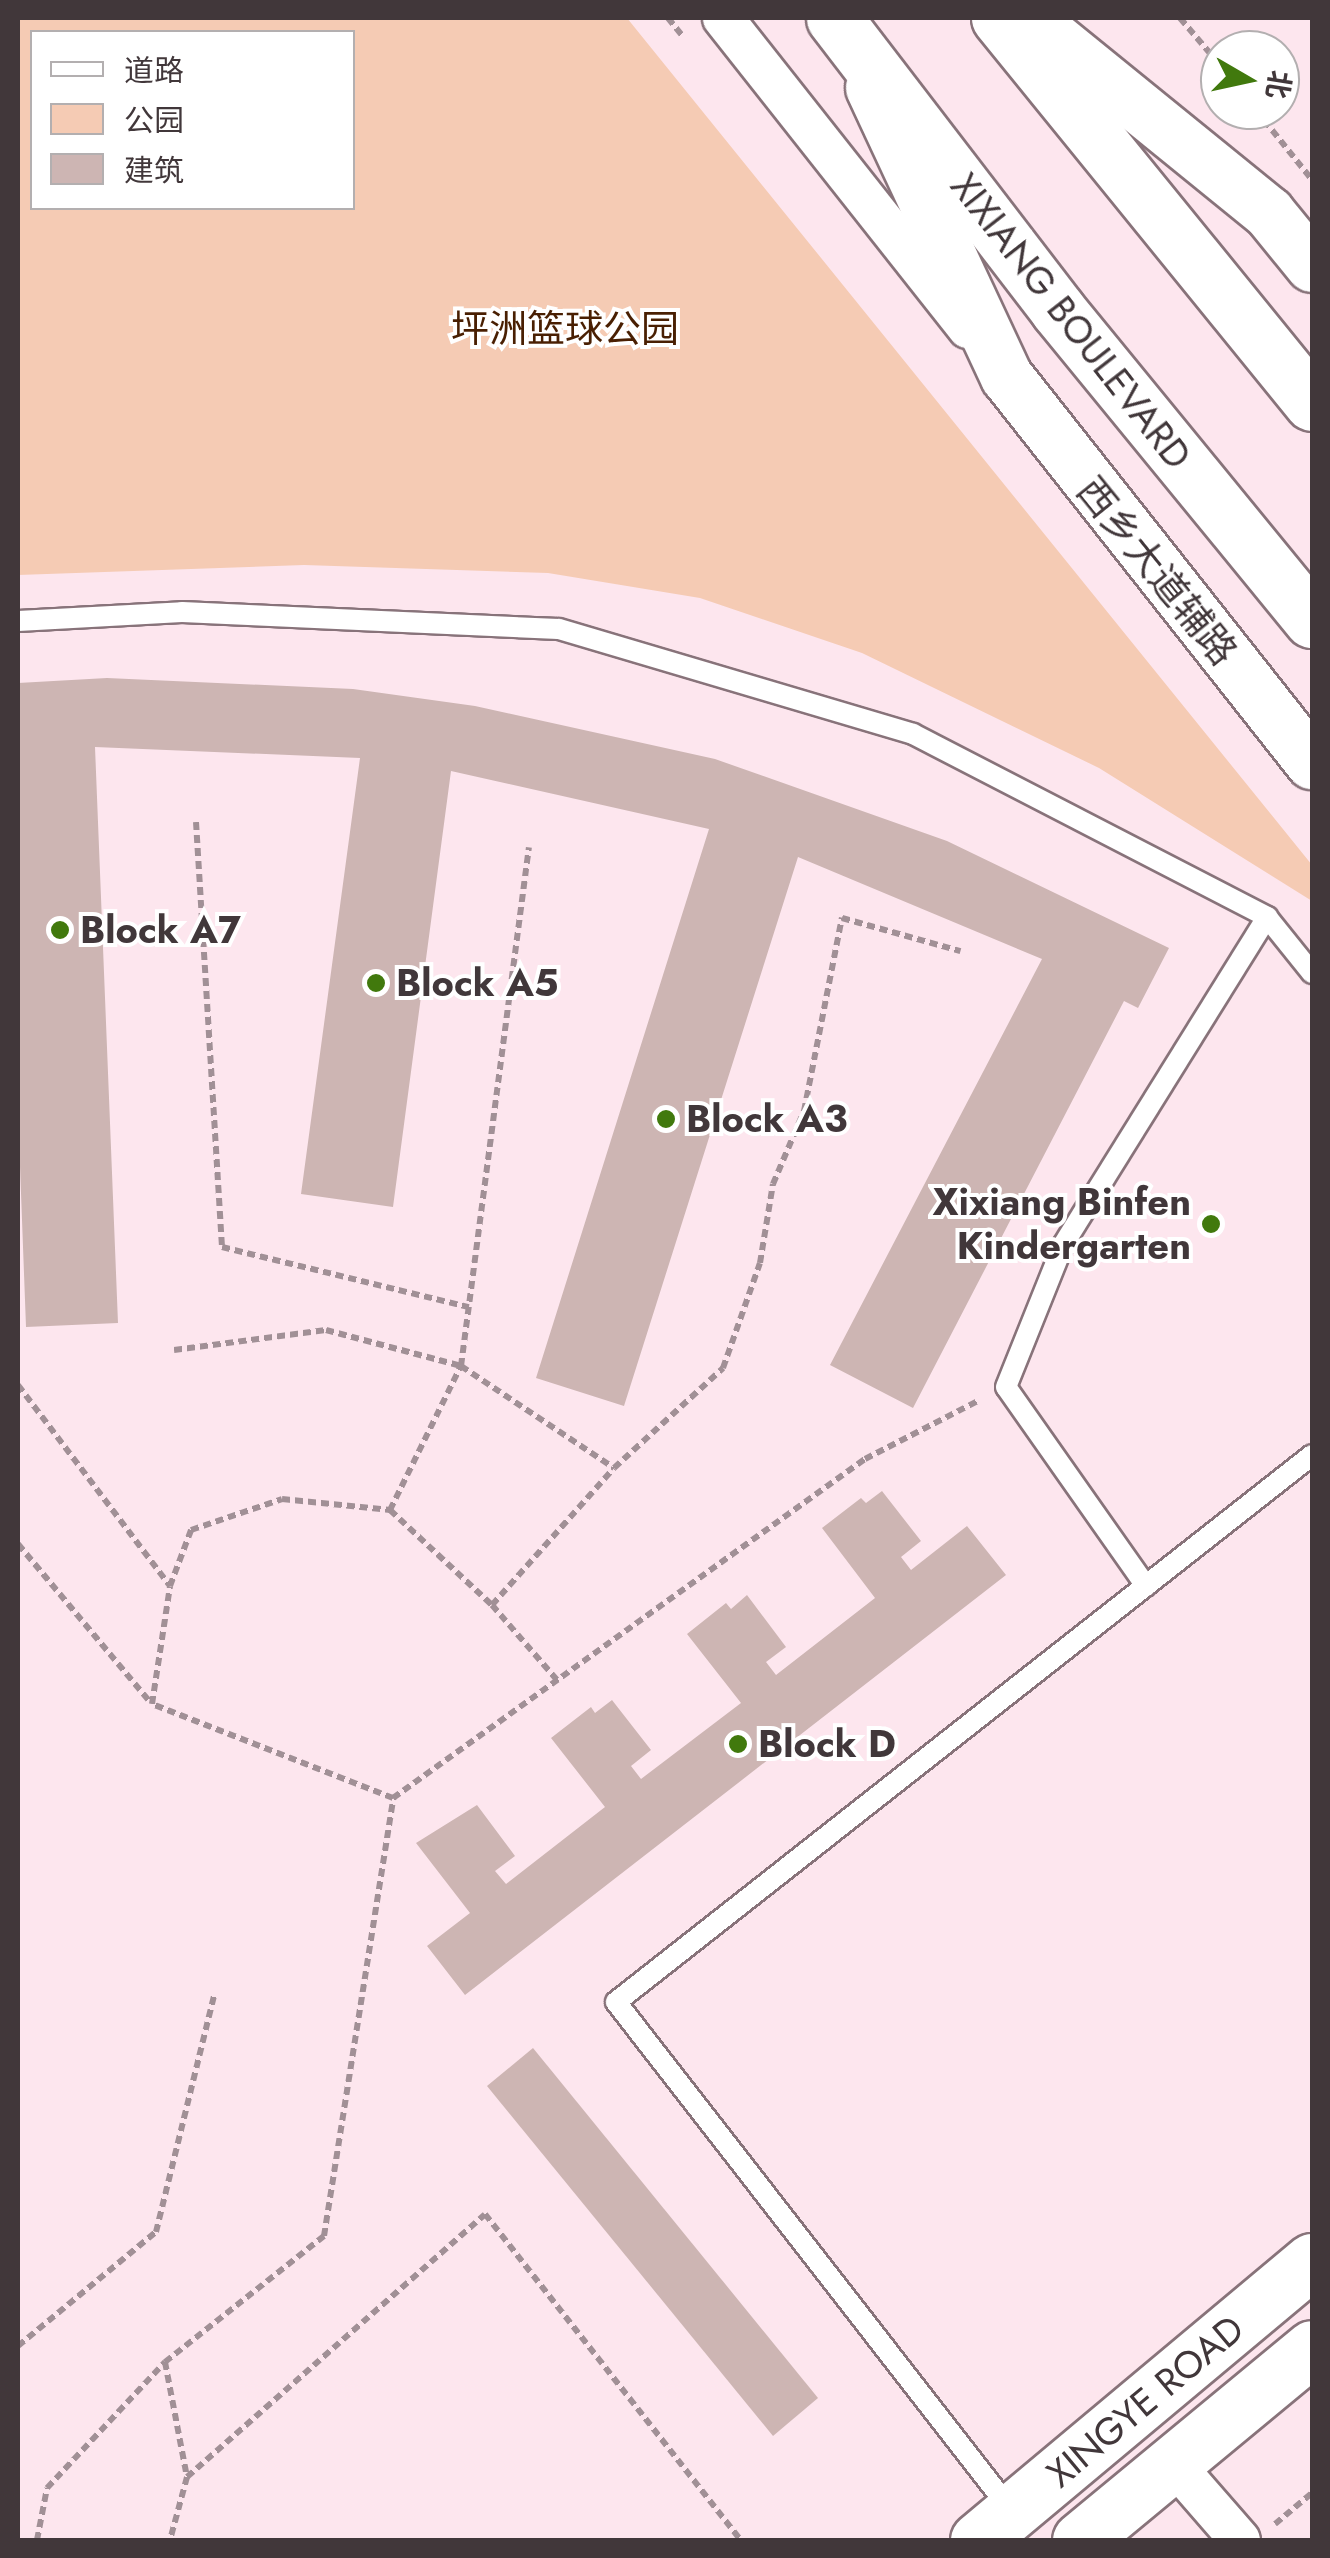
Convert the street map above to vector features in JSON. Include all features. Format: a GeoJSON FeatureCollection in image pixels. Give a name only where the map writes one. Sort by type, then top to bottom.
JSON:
{"type":"FeatureCollection","features":[{"type":"Feature","properties":{"kind":"main road"},"geometry":{"type":"LineString","coordinates":[[999,18],[1312,404]]}},
{"type":"Feature","properties":{"kind":"main road","name":"XIXIANG BOULEVARD"},"geometry":{"type":"LineString","coordinates":[[840,25],[1056,310],[1312,620]]}},
{"type":"Feature","properties":{"kind":"main road","name":"XINGYE ROAD"},"geometry":{"type":"LineString","coordinates":[[995,2526],[1312,2262]]}},
{"type":"Feature","properties":{"kind":"main road","name":"XINGYE ROAD"},"geometry":{"type":"LineString","coordinates":[[1080,2540],[1312,2348]]}},
{"type":"Feature","properties":{"kind":"street","name":"西乡大道辅路"},"geometry":{"type":"LineString","coordinates":[[722,18],[1312,763]]}},
{"type":"Feature","properties":{"kind":"street"},"geometry":{"type":"LineString","coordinates":[[1029,18],[1269,212],[1312,266]]}},
{"type":"Feature","properties":{"kind":"street","name":"西乡大道辅路"},"geometry":{"type":"LineString","coordinates":[[840,25],[1006,376]]}},
{"type":"Feature","properties":{"kind":"street"},"geometry":{"type":"LineString","coordinates":[[1174,2463],[1255,2534]]}},
{"type":"Feature","properties":{"kind":"lane"},"geometry":{"type":"LineString","coordinates":[[18,621],[182,612],[558,628],[913,734],[1267,917],[1312,973]]}},
{"type":"Feature","properties":{"kind":"lane"},"geometry":{"type":"LineString","coordinates":[[1146,1586],[1006,1386],[1062,1245],[1267,917]]}},
{"type":"Feature","properties":{"kind":"lane"},"geometry":{"type":"LineString","coordinates":[[995,2526],[616,2002],[1312,1454]]}},
{"type":"Feature","properties":{"kind":"path"},"geometry":{"type":"LineString","coordinates":[[1180,18],[1200,42]]}},
{"type":"Feature","properties":{"kind":"path"},"geometry":{"type":"LineString","coordinates":[[1272,130],[1312,180]]}},
{"type":"Feature","properties":{"kind":"path"},"geometry":{"type":"LineString","coordinates":[[196,822],[222,1247],[469,1307]]}},
{"type":"Feature","properties":{"kind":"path"},"geometry":{"type":"LineString","coordinates":[[390,1510],[462,1366],[529,847]]}},
{"type":"Feature","properties":{"kind":"path"},"geometry":{"type":"LineString","coordinates":[[492,1605],[614,1468],[724,1368],[760,1263],[773,1184],[804,1111],[842,918],[960,951]]}},
{"type":"Feature","properties":{"kind":"path"},"geometry":{"type":"LineString","coordinates":[[174,1350],[326,1330],[462,1366],[614,1468]]}},
{"type":"Feature","properties":{"kind":"path"},"geometry":{"type":"LineString","coordinates":[[18,1385],[170,1586]]}},
{"type":"Feature","properties":{"kind":"path"},"geometry":{"type":"LineString","coordinates":[[37,2540],[47,2488],[165,2362],[324,2236],[393,1798],[866,1459],[1006,1386]]}},
{"type":"Feature","properties":{"kind":"path"},"geometry":{"type":"LineString","coordinates":[[152,1704],[170,1586],[190,1530],[282,1498],[390,1510],[492,1605],[557,1680]]}},
{"type":"Feature","properties":{"kind":"path"},"geometry":{"type":"LineString","coordinates":[[18,1544],[152,1704],[393,1798]]}},
{"type":"Feature","properties":{"kind":"path"},"geometry":{"type":"LineString","coordinates":[[18,2346],[156,2232],[214,1995]]}},
{"type":"Feature","properties":{"kind":"path"},"geometry":{"type":"LineString","coordinates":[[187,2477],[485,2214],[742,2540]]}},
{"type":"Feature","properties":{"kind":"path"},"geometry":{"type":"LineString","coordinates":[[165,2362],[187,2477],[170,2540]]}},
{"type":"Feature","properties":{"kind":"path"},"geometry":{"type":"LineString","coordinates":[[1255,2534],[1312,2493]]}},
{"type":"Feature","properties":{"kind":"green space","name":"坪洲篮球公园"},"geometry":{"type":"Polygon","coordinates":[[[18,18],[627,18],[1312,865],[1312,901],[1099,768],[862,653],[700,598],[548,573],[304,565],[18,575],[18,18]]]}},
{"type":"Feature","properties":{"kind":"building"},"geometry":{"type":"Polygon","coordinates":[[[107,678],[353,689],[475,706],[715,759],[947,841],[1169,948],[1138,1008],[1124,1001],[913,1408],[830,1365],[1042,959],[798,857],[624,1406],[536,1378],[709,829],[451,771],[393,1207],[301,1194],[360,758],[95,747],[118,1323],[26,1327],[18,1113],[18,683],[107,678]]]}},
{"type":"Feature","properties":{"kind":"building","name":"Block D"},"geometry":{"type":"Polygon","coordinates":[[[882,1491],[921,1541],[901,1557],[911,1570],[967,1526],[1006,1575],[465,1995],[427,1946],[470,1913],[416,1843],[477,1805],[515,1856],[495,1871],[506,1884],[605,1807],[551,1738],[591,1707],[595,1713],[612,1700],[651,1750],[631,1766],[641,1779],[741,1703],[687,1634],[726,1603],[731,1609],[747,1595],[786,1647],[766,1662],[776,1675],[875,1598],[822,1528],[861,1498],[866,1503],[882,1491]]]}},
{"type":"Feature","properties":{"kind":"building"},"geometry":{"type":"Polygon","coordinates":[[[533,2048],[818,2398],[773,2436],[487,2086],[533,2048]]]}},
{"type":"Feature","properties":{"kind":"place","name":"Block A7"},"geometry":{"type":"Point","coordinates":[60,930]}},
{"type":"Feature","properties":{"kind":"place","name":"Block A5"},"geometry":{"type":"Point","coordinates":[376,983]}},
{"type":"Feature","properties":{"kind":"place","name":"Block A3"},"geometry":{"type":"Point","coordinates":[666,1119]}},
{"type":"Feature","properties":{"kind":"place","name":"Xixiang Binfen Kindergarten"},"geometry":{"type":"Point","coordinates":[1211,1224]}},
{"type":"Feature","properties":{"kind":"place","name":"Block D"},"geometry":{"type":"Point","coordinates":[738,1744]}}]}
